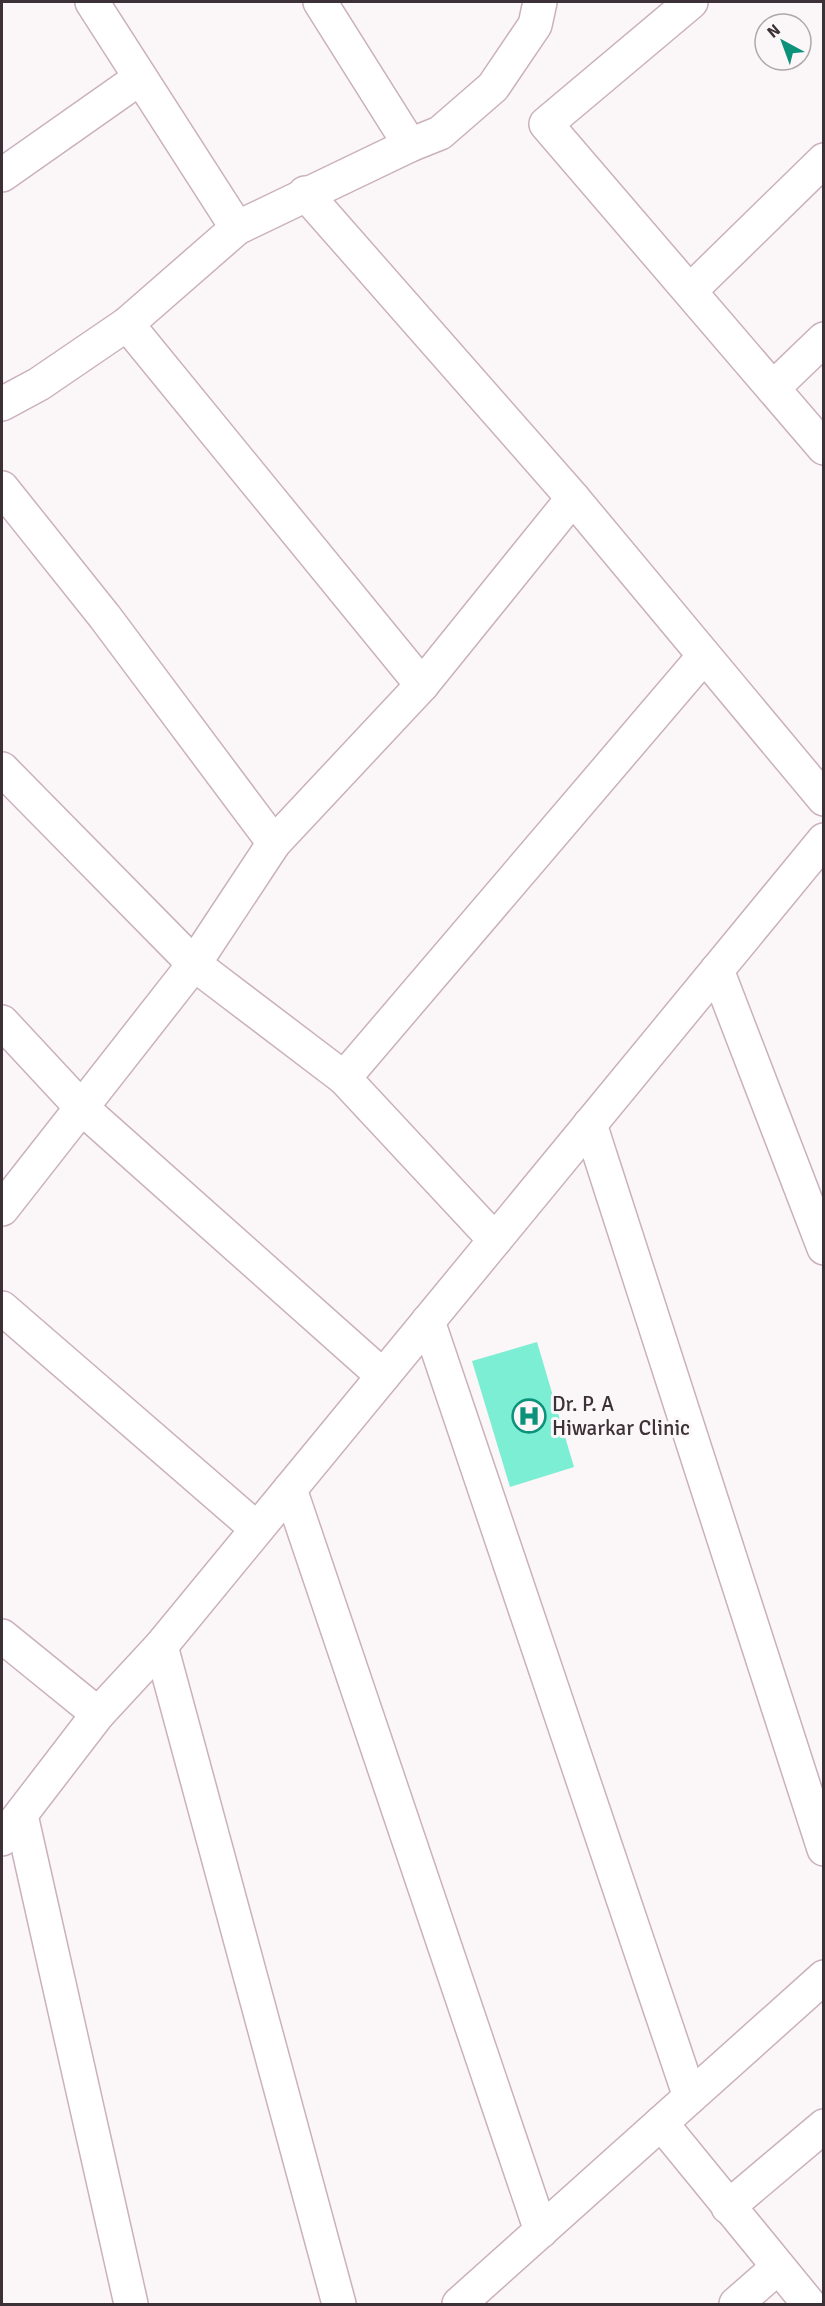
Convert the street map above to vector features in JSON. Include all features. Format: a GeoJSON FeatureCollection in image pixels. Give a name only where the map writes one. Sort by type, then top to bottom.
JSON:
{"type":"FeatureCollection","features":[{"type":"Feature","properties":{"kind":"street"},"geometry":{"type":"LineString","coordinates":[[92,2],[237,228]]}},
{"type":"Feature","properties":{"kind":"street"},"geometry":{"type":"LineString","coordinates":[[320,2],[410,145]]}},
{"type":"Feature","properties":{"kind":"street"},"geometry":{"type":"LineString","coordinates":[[2,404],[39,384],[127,324],[237,228],[305,193],[440,133],[493,87],[535,25],[540,2]]}},
{"type":"Feature","properties":{"kind":"street"},"geometry":{"type":"LineString","coordinates":[[691,2],[546,124],[824,448]]}},
{"type":"Feature","properties":{"kind":"street"},"geometry":{"type":"LineString","coordinates":[[2,175],[140,78]]}},
{"type":"Feature","properties":{"kind":"street"},"geometry":{"type":"LineString","coordinates":[[690,291],[824,160]]}},
{"type":"Feature","properties":{"kind":"street"},"geometry":{"type":"LineString","coordinates":[[305,193],[573,498],[824,799]]}},
{"type":"Feature","properties":{"kind":"street"},"geometry":{"type":"LineString","coordinates":[[127,324],[422,685]]}},
{"type":"Feature","properties":{"kind":"street"},"geometry":{"type":"LineString","coordinates":[[773,388],[824,339]]}},
{"type":"Feature","properties":{"kind":"street"},"geometry":{"type":"LineString","coordinates":[[2,488],[105,617],[274,843]]}},
{"type":"Feature","properties":{"kind":"street"},"geometry":{"type":"LineString","coordinates":[[2,1209],[194,964],[274,843],[422,685],[573,498]]}},
{"type":"Feature","properties":{"kind":"street"},"geometry":{"type":"LineString","coordinates":[[344,1078],[704,656]]}},
{"type":"Feature","properties":{"kind":"street"},"geometry":{"type":"LineString","coordinates":[[2,769],[194,964],[344,1078],[495,1240]]}},
{"type":"Feature","properties":{"kind":"street"},"geometry":{"type":"LineString","coordinates":[[131,2304],[11,1827],[98,1714],[161,1646],[824,840]]}},
{"type":"Feature","properties":{"kind":"street"},"geometry":{"type":"LineString","coordinates":[[717,970],[824,1248]]}},
{"type":"Feature","properties":{"kind":"street"},"geometry":{"type":"LineString","coordinates":[[2,1023],[82,1108],[383,1376]]}},
{"type":"Feature","properties":{"kind":"street"},"geometry":{"type":"LineString","coordinates":[[590,1124],[824,1849]]}},
{"type":"Feature","properties":{"kind":"street"},"geometry":{"type":"LineString","coordinates":[[2,1308],[257,1529]]}},
{"type":"Feature","properties":{"kind":"street"},"geometry":{"type":"LineString","coordinates":[[428,1321],[690,2097]]}},
{"type":"Feature","properties":{"kind":"street"},"geometry":{"type":"LineString","coordinates":[[290,1489],[541,2231]]}},
{"type":"Feature","properties":{"kind":"street"},"geometry":{"type":"LineString","coordinates":[[2,1636],[98,1714]]}},
{"type":"Feature","properties":{"kind":"street"},"geometry":{"type":"LineString","coordinates":[[161,1646],[339,2304]]}},
{"type":"Feature","properties":{"kind":"street"},"geometry":{"type":"LineString","coordinates":[[459,2304],[824,1977]]}},
{"type":"Feature","properties":{"kind":"street"},"geometry":{"type":"LineString","coordinates":[[661,2123],[777,2268],[809,2304]]}},
{"type":"Feature","properties":{"kind":"street"},"geometry":{"type":"LineString","coordinates":[[728,2207],[824,2126]]}},
{"type":"Feature","properties":{"kind":"street"},"geometry":{"type":"LineString","coordinates":[[736,2304],[777,2268]]}},
{"type":"Feature","properties":{"kind":"building"},"geometry":{"type":"Polygon","coordinates":[[[537,1342],[574,1467],[510,1487],[472,1361],[537,1342]]]}},
{"type":"Feature","properties":{"kind":"place","name":"Dr. P. A Hiwarkar Clinic"},"geometry":{"type":"Point","coordinates":[529,1416]}}]}
